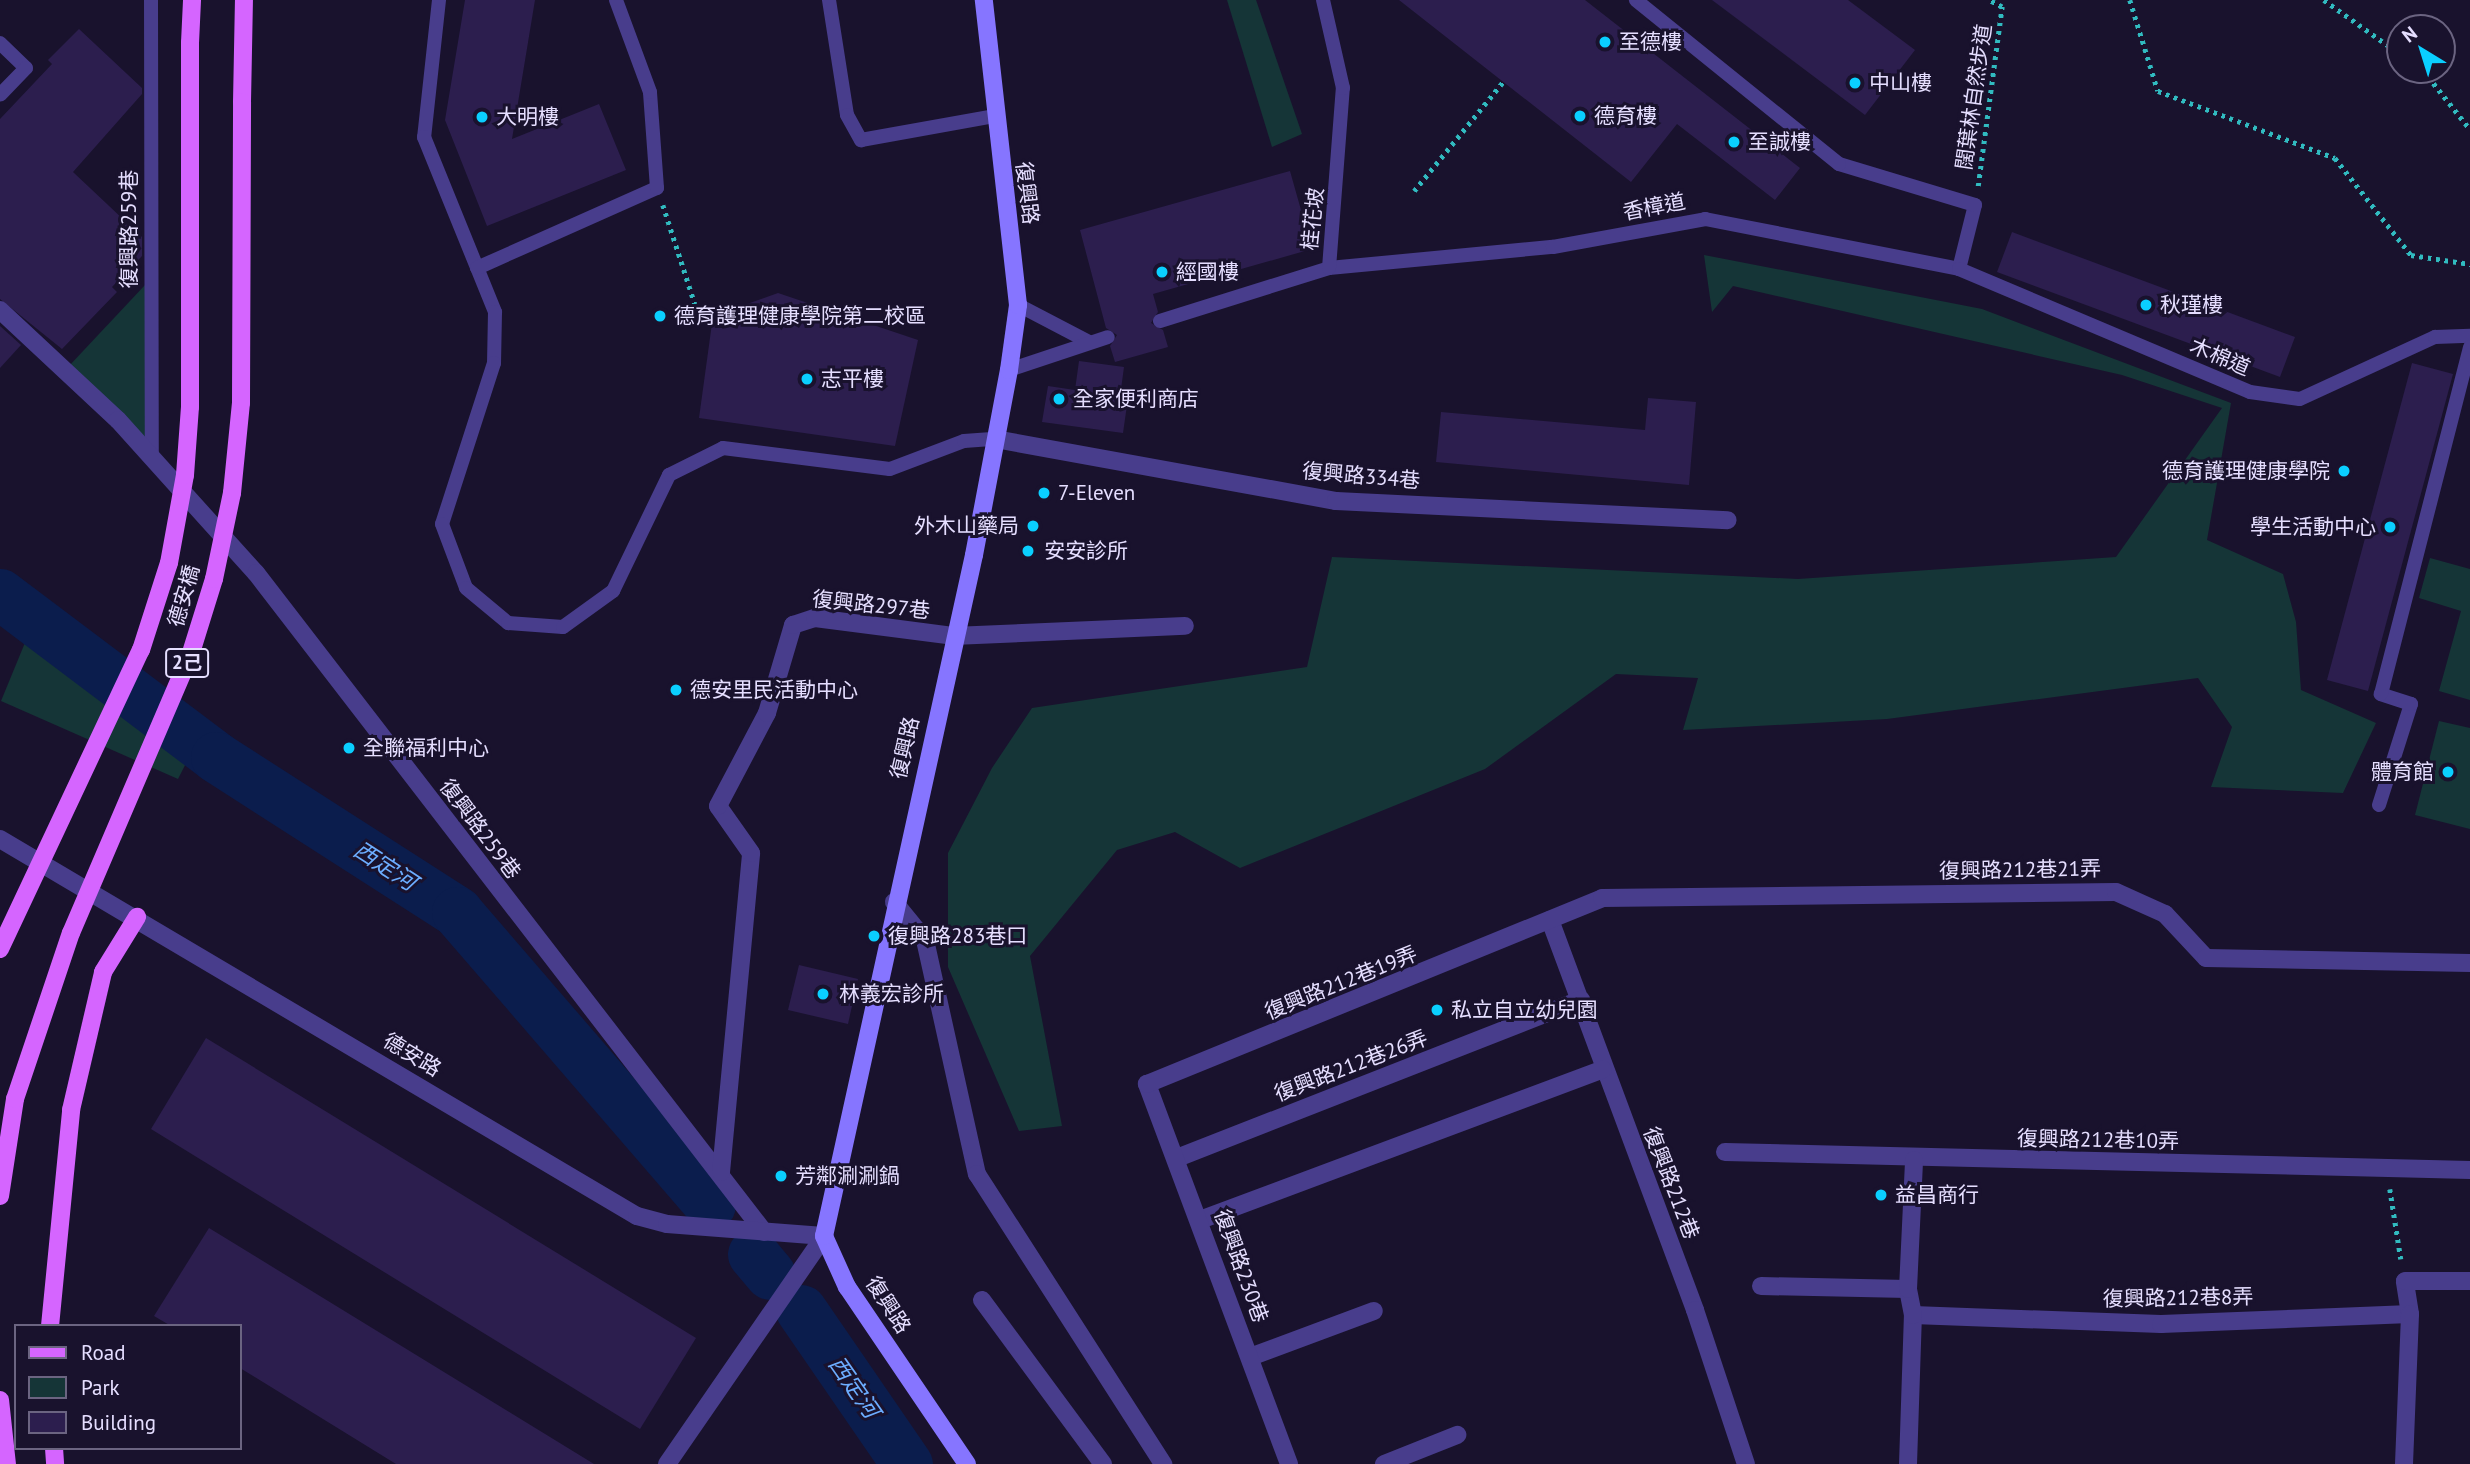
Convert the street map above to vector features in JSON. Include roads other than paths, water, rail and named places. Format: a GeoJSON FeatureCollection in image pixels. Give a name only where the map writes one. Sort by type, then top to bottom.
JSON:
{"type":"FeatureCollection","features":[{"type":"Feature","properties":{"kind":"main road","name":"德安橋"},"geometry":{"type":"LineString","coordinates":[[0,949],[141,650],[169,563],[185,475],[190,407],[192,0]]}},
{"type":"Feature","properties":{"kind":"main road","name":"德安橋"},"geometry":{"type":"LineString","coordinates":[[0,1196],[15,1099],[71,933],[190,656],[214,579],[232,492],[241,403],[244,0]]}},
{"type":"Feature","properties":{"kind":"main road"},"geometry":{"type":"LineString","coordinates":[[50,1324],[71,1110],[103,972],[137,917]]}},
{"type":"Feature","properties":{"kind":"main road"},"geometry":{"type":"LineString","coordinates":[[0,1400],[8,1464]]}},
{"type":"Feature","properties":{"kind":"street","name":"復興路"},"geometry":{"type":"LineString","coordinates":[[967,1464],[847,1287],[824,1236],[995,439],[1009,370],[1018,305],[994,116],[984,0]]}},
{"type":"Feature","properties":{"kind":"street","name":"復興路259巷"},"geometry":{"type":"LineString","coordinates":[[0,310],[118,420],[256,573],[540,946],[721,1172],[764,1232]]}},
{"type":"Feature","properties":{"kind":"street","name":"復興路334巷"},"geometry":{"type":"LineString","coordinates":[[995,439],[1336,501],[1728,520]]}},
{"type":"Feature","properties":{"kind":"street","name":"復興路297巷"},"geometry":{"type":"LineString","coordinates":[[721,1172],[751,853],[718,806],[767,713],[793,625],[815,618],[953,636],[1185,626]]}},
{"type":"Feature","properties":{"kind":"street","name":"德安路"},"geometry":{"type":"LineString","coordinates":[[0,839],[137,917],[638,1216],[764,1232],[824,1236]]}},
{"type":"Feature","properties":{"kind":"street","name":"復興路212巷21弄"},"geometry":{"type":"LineString","coordinates":[[1550,920],[1602,898],[2116,892],[2165,914],[2206,958],[2470,962]]}},
{"type":"Feature","properties":{"kind":"street"},"geometry":{"type":"LineString","coordinates":[[894,902],[925,940],[977,1174],[1163,1464]]}},
{"type":"Feature","properties":{"kind":"street","name":"復興路212巷"},"geometry":{"type":"LineString","coordinates":[[1550,920],[1581,1000],[1603,1069],[1695,1310],[1746,1464]]}},
{"type":"Feature","properties":{"kind":"street","name":"復興路212巷19弄"},"geometry":{"type":"LineString","coordinates":[[1147,1084],[1550,920]]}},
{"type":"Feature","properties":{"kind":"street","name":"復興路212巷26弄"},"geometry":{"type":"LineString","coordinates":[[1177,1158],[1581,1000]]}},
{"type":"Feature","properties":{"kind":"street"},"geometry":{"type":"LineString","coordinates":[[1200,1220],[1603,1069]]}},
{"type":"Feature","properties":{"kind":"street","name":"復興路230巷"},"geometry":{"type":"LineString","coordinates":[[1147,1084],[1177,1158],[1289,1464]]}},
{"type":"Feature","properties":{"kind":"street","name":"復興路212巷10弄"},"geometry":{"type":"LineString","coordinates":[[1725,1152],[1914,1160],[2470,1170]]}},
{"type":"Feature","properties":{"kind":"street"},"geometry":{"type":"LineString","coordinates":[[1908,1464],[1913,1315],[1908,1289],[1914,1160]]}},
{"type":"Feature","properties":{"kind":"street"},"geometry":{"type":"LineString","coordinates":[[667,1464],[824,1236]]}},
{"type":"Feature","properties":{"kind":"street"},"geometry":{"type":"LineString","coordinates":[[2404,1464],[2410,1314],[2405,1281],[2470,1281]]}},
{"type":"Feature","properties":{"kind":"street"},"geometry":{"type":"LineString","coordinates":[[1761,1286],[1908,1289]]}},
{"type":"Feature","properties":{"kind":"street"},"geometry":{"type":"LineString","coordinates":[[982,1300],[1102,1464]]}},
{"type":"Feature","properties":{"kind":"street"},"geometry":{"type":"LineString","coordinates":[[1250,1357],[1374,1311]]}},
{"type":"Feature","properties":{"kind":"street","name":"復興路212巷8弄"},"geometry":{"type":"LineString","coordinates":[[1913,1315],[2161,1324],[2410,1314]]}},
{"type":"Feature","properties":{"kind":"street"},"geometry":{"type":"LineString","coordinates":[[1384,1464],[1457,1435]]}},
{"type":"Feature","properties":{"kind":"lane","name":"復興路259巷"},"geometry":{"type":"LineString","coordinates":[[151,0],[152,458]]}},
{"type":"Feature","properties":{"kind":"lane"},"geometry":{"type":"LineString","coordinates":[[439,0],[424,137],[495,312],[494,363],[442,524],[466,587],[508,623],[564,627],[613,591],[669,475],[723,448],[890,469],[964,441],[995,439]]}},
{"type":"Feature","properties":{"kind":"lane"},"geometry":{"type":"LineString","coordinates":[[477,268],[657,188],[650,92],[616,0]]}},
{"type":"Feature","properties":{"kind":"lane"},"geometry":{"type":"LineString","coordinates":[[830,0],[847,115],[860,140],[994,116]]}},
{"type":"Feature","properties":{"kind":"lane","name":"桂花坡"},"geometry":{"type":"LineString","coordinates":[[1160,321],[1329,268],[1343,88],[1323,0]]}},
{"type":"Feature","properties":{"kind":"lane"},"geometry":{"type":"LineString","coordinates":[[1636,0],[1839,164],[1975,205],[1959,269]]}},
{"type":"Feature","properties":{"kind":"lane"},"geometry":{"type":"LineString","coordinates":[[0,43],[26,68],[0,95]]}},
{"type":"Feature","properties":{"kind":"lane","name":"香樟道"},"geometry":{"type":"LineString","coordinates":[[1329,268],[1553,247],[1704,219],[1959,269]]}},
{"type":"Feature","properties":{"kind":"lane","name":"木棉道"},"geometry":{"type":"LineString","coordinates":[[1959,269],[2250,392],[2300,399],[2435,337],[2470,336]]}},
{"type":"Feature","properties":{"kind":"lane"},"geometry":{"type":"LineString","coordinates":[[1018,305],[1089,342]]}},
{"type":"Feature","properties":{"kind":"lane"},"geometry":{"type":"LineString","coordinates":[[1009,370],[1108,337]]}},
{"type":"Feature","properties":{"kind":"lane"},"geometry":{"type":"LineString","coordinates":[[2379,805],[2411,704],[2381,694],[2470,347]]}},
{"type":"Feature","properties":{"kind":"waterway","name":"西定河"},"geometry":{"type":"LineString","coordinates":[[0,594],[216,757],[457,912],[710,1205]]}},
{"type":"Feature","properties":{"kind":"waterway","name":"西定河"},"geometry":{"type":"LineString","coordinates":[[753,1254],[770,1274]]}},
{"type":"Feature","properties":{"kind":"waterway","name":"西定河"},"geometry":{"type":"LineString","coordinates":[[801,1310],[907,1464]]}},
{"type":"Feature","properties":{"kind":"place","name":"至德樓"},"geometry":{"type":"Point","coordinates":[1605,42]}},
{"type":"Feature","properties":{"kind":"place","name":"中山樓"},"geometry":{"type":"Point","coordinates":[1855,83]}},
{"type":"Feature","properties":{"kind":"place","name":"德育樓"},"geometry":{"type":"Point","coordinates":[1580,116]}},
{"type":"Feature","properties":{"kind":"place","name":"大明樓"},"geometry":{"type":"Point","coordinates":[482,117]}},
{"type":"Feature","properties":{"kind":"place","name":"至誠樓"},"geometry":{"type":"Point","coordinates":[1734,142]}},
{"type":"Feature","properties":{"kind":"place","name":"經國樓"},"geometry":{"type":"Point","coordinates":[1162,272]}},
{"type":"Feature","properties":{"kind":"place","name":"秋瑾樓"},"geometry":{"type":"Point","coordinates":[2146,305]}},
{"type":"Feature","properties":{"kind":"place","name":"德育護理健康學院第二校區"},"geometry":{"type":"Point","coordinates":[660,316]}},
{"type":"Feature","properties":{"kind":"place","name":"志平樓"},"geometry":{"type":"Point","coordinates":[807,379]}},
{"type":"Feature","properties":{"kind":"place","name":"全家便利商店"},"geometry":{"type":"Point","coordinates":[1059,399]}},
{"type":"Feature","properties":{"kind":"place","name":"德育護理健康學院"},"geometry":{"type":"Point","coordinates":[2344,471]}},
{"type":"Feature","properties":{"kind":"place","name":"7-Eleven"},"geometry":{"type":"Point","coordinates":[1044,493]}},
{"type":"Feature","properties":{"kind":"place","name":"外木山藥局"},"geometry":{"type":"Point","coordinates":[1033,526]}},
{"type":"Feature","properties":{"kind":"place","name":"學生活動中心"},"geometry":{"type":"Point","coordinates":[2390,527]}},
{"type":"Feature","properties":{"kind":"place","name":"安安診所"},"geometry":{"type":"Point","coordinates":[1028,551]}},
{"type":"Feature","properties":{"kind":"place","name":"德安里民活動中心"},"geometry":{"type":"Point","coordinates":[676,690]}},
{"type":"Feature","properties":{"kind":"place","name":"全聯福利中心"},"geometry":{"type":"Point","coordinates":[349,748]}},
{"type":"Feature","properties":{"kind":"place","name":"體育館"},"geometry":{"type":"Point","coordinates":[2448,772]}},
{"type":"Feature","properties":{"kind":"place","name":"復興路283巷口"},"geometry":{"type":"Point","coordinates":[874,936]}},
{"type":"Feature","properties":{"kind":"place","name":"林義宏診所"},"geometry":{"type":"Point","coordinates":[823,994]}},
{"type":"Feature","properties":{"kind":"place","name":"私立自立幼兒園"},"geometry":{"type":"Point","coordinates":[1437,1010]}},
{"type":"Feature","properties":{"kind":"place","name":"芳鄰涮涮鍋"},"geometry":{"type":"Point","coordinates":[781,1176]}},
{"type":"Feature","properties":{"kind":"place","name":"益昌商行"},"geometry":{"type":"Point","coordinates":[1881,1195]}}]}
